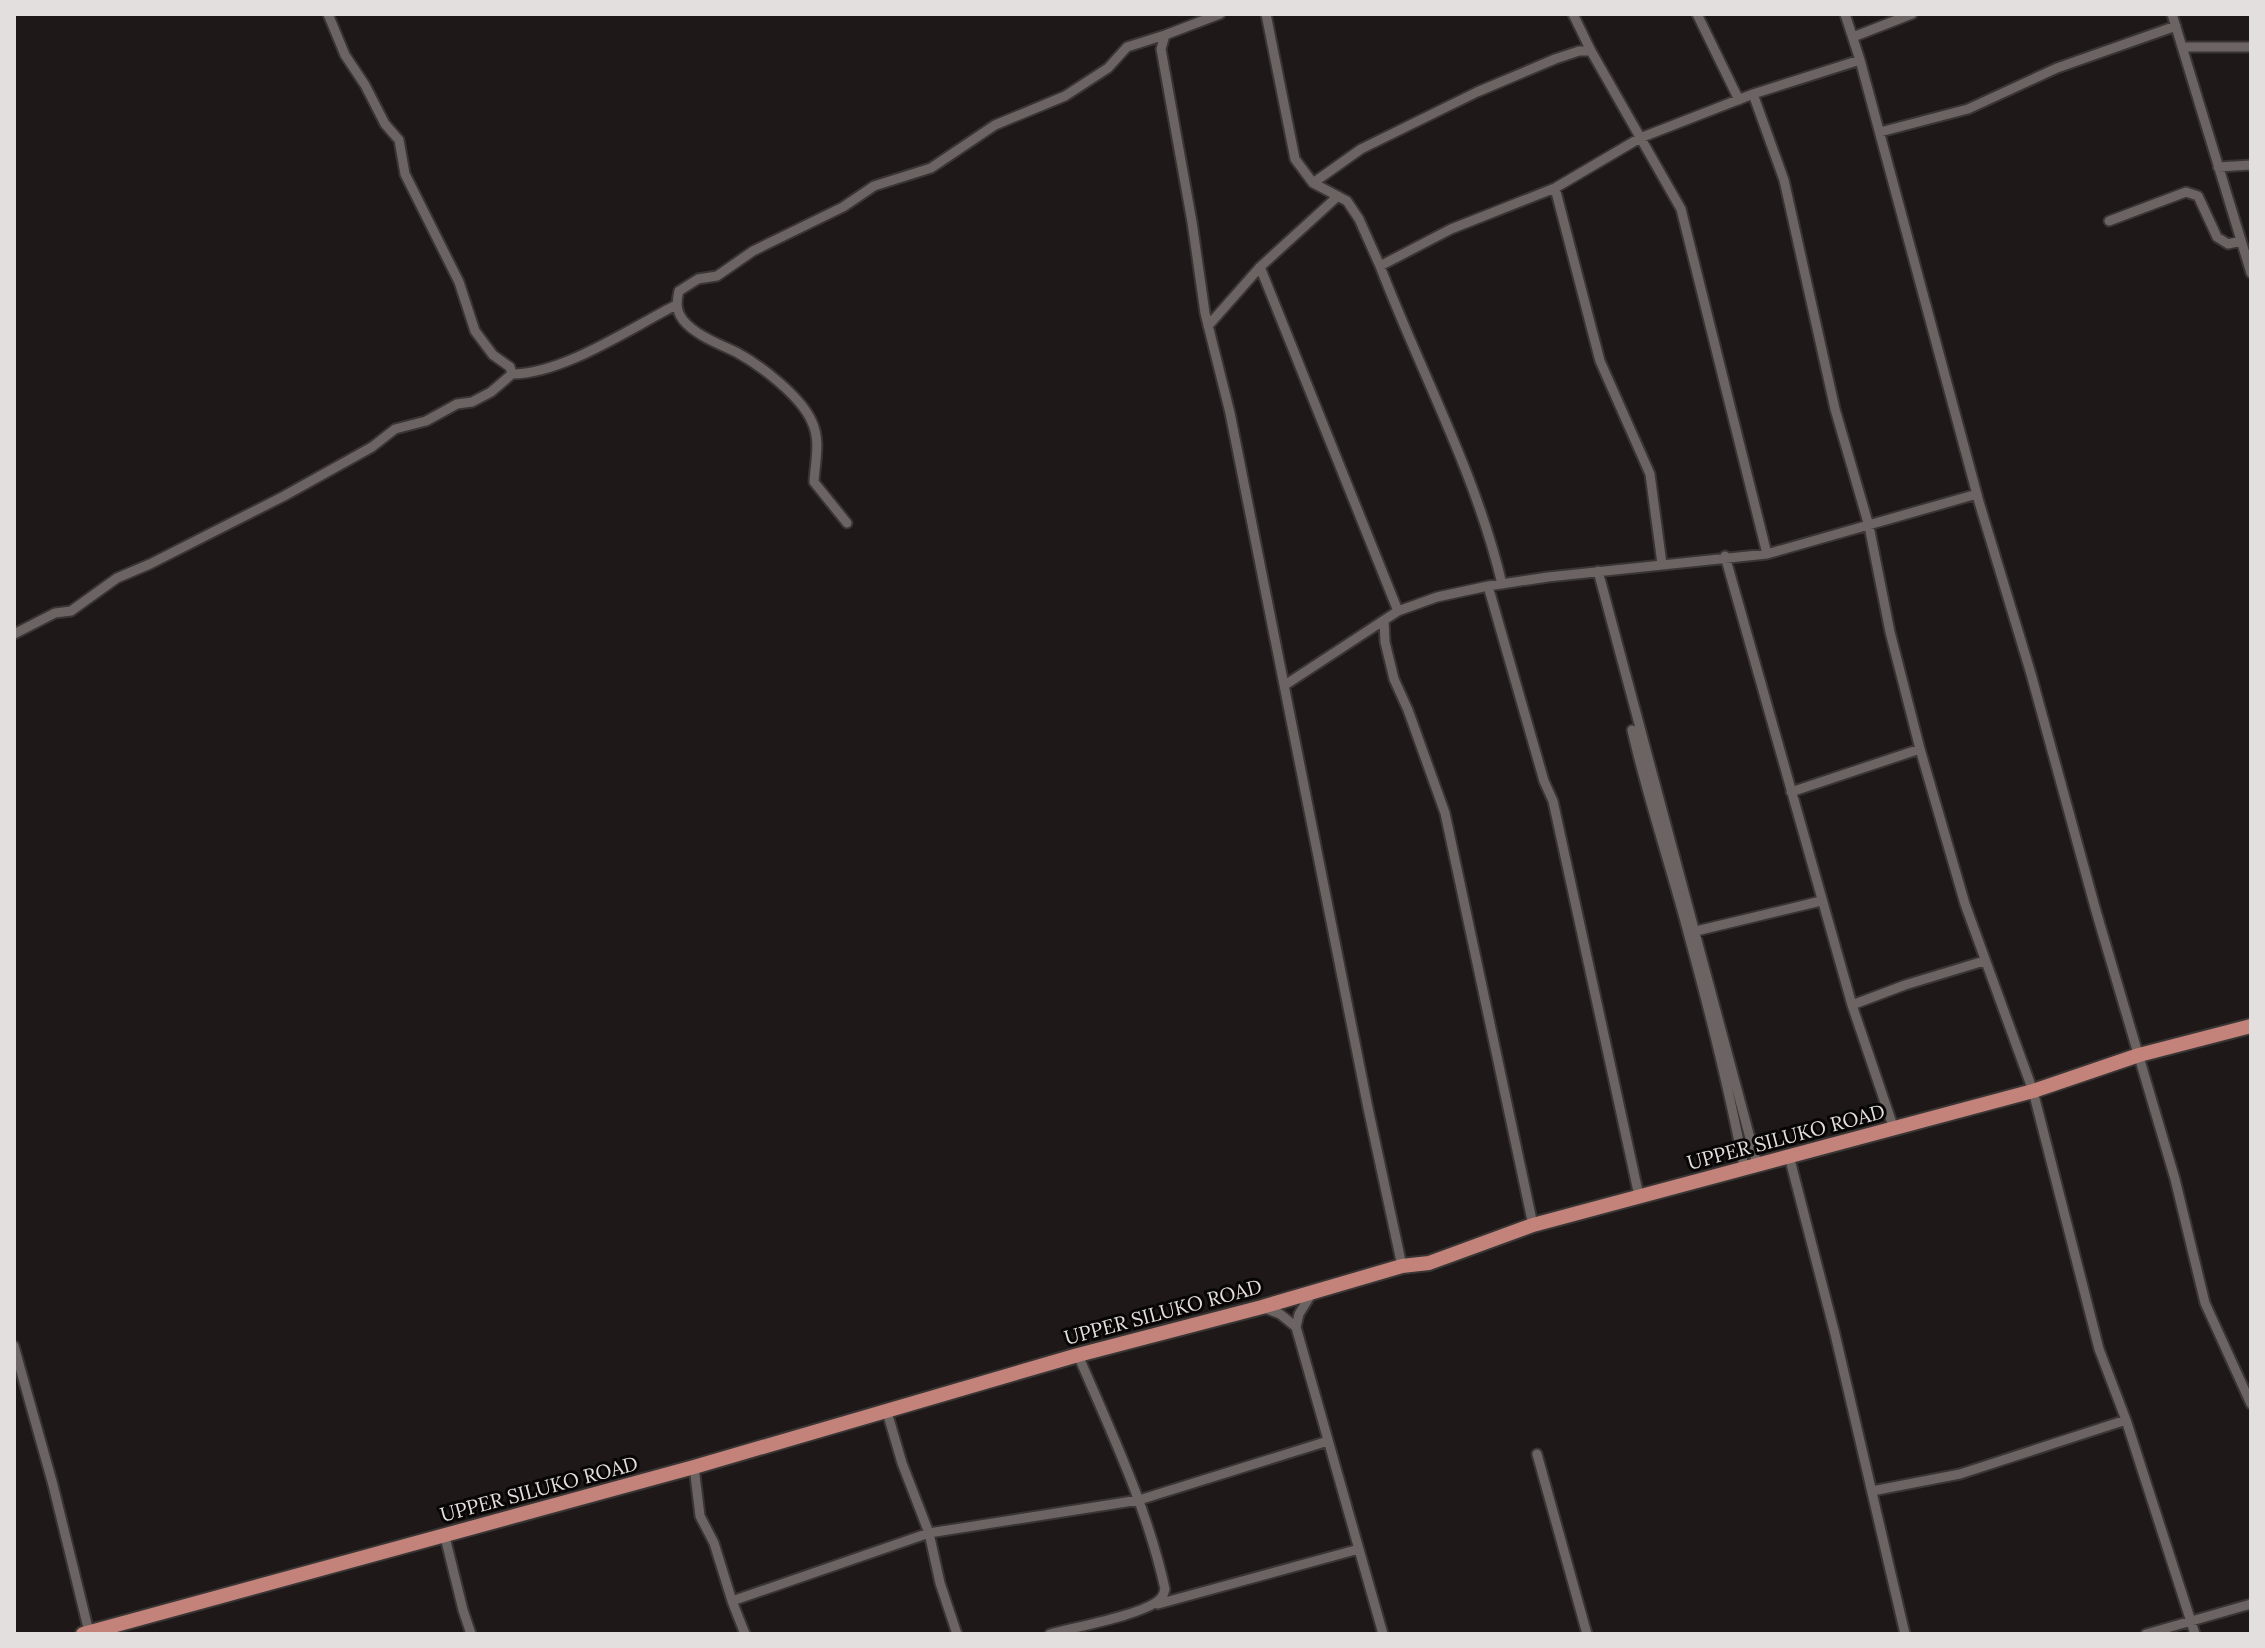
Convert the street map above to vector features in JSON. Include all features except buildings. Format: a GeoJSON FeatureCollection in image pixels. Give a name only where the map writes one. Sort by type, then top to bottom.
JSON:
{"type":"FeatureCollection","features":[{"type":"Feature","properties":{"kind":"main road","name":"UPPER SILUKO ROAD"},"geometry":{"type":"LineString","coordinates":[[86,1633],[445,1537],[1078,1355],[1262,1307],[1402,1266],[1429,1263],[1533,1225],[2033,1091],[2139,1055],[2251,1026]]}},
{"type":"Feature","properties":{"kind":"street"},"geometry":{"type":"LineString","coordinates":[[328,14],[345,55],[385,124],[399,140],[405,174],[459,282],[475,331],[493,355],[510,367],[512,374]]}},
{"type":"Feature","properties":{"kind":"street"},"geometry":{"type":"LineString","coordinates":[[847,523],[814,482],[818,447],[813,423],[803,406],[758,365],[716,343],[684,321],[676,305],[679,291],[698,279],[717,276],[753,251],[843,207],[874,186],[931,168],[985,130],[1065,96],[1108,68],[1127,47],[1220,14]]}},
{"type":"Feature","properties":{"kind":"street"},"geometry":{"type":"LineString","coordinates":[[1266,14],[1295,159],[1313,183],[1347,201],[1359,219],[1466,467],[1502,584]]}},
{"type":"Feature","properties":{"kind":"street"},"geometry":{"type":"LineString","coordinates":[[1573,14],[1681,209],[1767,554]]}},
{"type":"Feature","properties":{"kind":"street"},"geometry":{"type":"LineString","coordinates":[[1697,14],[1739,100]]}},
{"type":"Feature","properties":{"kind":"street"},"geometry":{"type":"LineString","coordinates":[[1845,14],[1880,132],[1977,494],[2175,1179],[2205,1303],[2251,1404]]}},
{"type":"Feature","properties":{"kind":"street"},"geometry":{"type":"LineString","coordinates":[[1853,37],[1912,14]]}},
{"type":"Feature","properties":{"kind":"street"},"geometry":{"type":"LineString","coordinates":[[2172,14],[2251,273]]}},
{"type":"Feature","properties":{"kind":"street"},"geometry":{"type":"LineString","coordinates":[[1880,132],[1968,109],[2057,68],[2176,26]]}},
{"type":"Feature","properties":{"kind":"street"},"geometry":{"type":"LineString","coordinates":[[1165,35],[1161,54],[1208,326],[1230,413],[1402,1266]]}},
{"type":"Feature","properties":{"kind":"street"},"geometry":{"type":"LineString","coordinates":[[2183,47],[2251,47]]}},
{"type":"Feature","properties":{"kind":"street"},"geometry":{"type":"LineString","coordinates":[[1313,183],[1361,149],[1477,92],[1555,59],[1579,51],[1591,51]]}},
{"type":"Feature","properties":{"kind":"street"},"geometry":{"type":"LineString","coordinates":[[1380,266],[1451,229],[1555,188],[1640,138],[1753,94],[1860,60]]}},
{"type":"Feature","properties":{"kind":"street"},"geometry":{"type":"LineString","coordinates":[[1753,94],[1784,180],[1835,409],[1869,526],[1890,632],[1920,749],[1965,904],[2033,1091],[2099,1349],[2126,1420],[2195,1634]]}},
{"type":"Feature","properties":{"kind":"street"},"geometry":{"type":"LineString","coordinates":[[2218,167],[2251,165]]}},
{"type":"Feature","properties":{"kind":"street"},"geometry":{"type":"LineString","coordinates":[[1555,188],[1600,361],[1650,474],[1662,564]]}},
{"type":"Feature","properties":{"kind":"street"},"geometry":{"type":"LineString","coordinates":[[2109,221],[2192,192],[2198,196],[2217,237],[2228,244],[2241,241]]}},
{"type":"Feature","properties":{"kind":"street"},"geometry":{"type":"LineString","coordinates":[[1208,326],[1260,267],[1338,196]]}},
{"type":"Feature","properties":{"kind":"street"},"geometry":{"type":"LineString","coordinates":[[1260,267],[1398,611]]}},
{"type":"Feature","properties":{"kind":"street"},"geometry":{"type":"LineString","coordinates":[[14,634],[55,613],[71,611],[117,578],[284,496],[372,447],[395,429],[426,421],[457,404],[472,402],[491,392],[512,374],[532,374],[564,364],[676,305]]}},
{"type":"Feature","properties":{"kind":"street"},"geometry":{"type":"LineString","coordinates":[[1285,685],[1398,611],[1437,597],[1488,586],[1598,571],[1767,554],[1977,494]]}},
{"type":"Feature","properties":{"kind":"street"},"geometry":{"type":"LineString","coordinates":[[1725,556],[1852,1005],[1894,1129]]}},
{"type":"Feature","properties":{"kind":"street"},"geometry":{"type":"LineString","coordinates":[[1598,571],[1750,1166]]}},
{"type":"Feature","properties":{"kind":"street"},"geometry":{"type":"LineString","coordinates":[[1488,586],[1544,781],[1553,801],[1639,1196]]}},
{"type":"Feature","properties":{"kind":"street"},"geometry":{"type":"LineString","coordinates":[[1384,620],[1385,642],[1394,679],[1445,813],[1533,1225]]}},
{"type":"Feature","properties":{"kind":"street"},"geometry":{"type":"LineString","coordinates":[[1632,730],[1648,798],[1692,935]]}},
{"type":"Feature","properties":{"kind":"street"},"geometry":{"type":"LineString","coordinates":[[1791,792],[1920,749]]}},
{"type":"Feature","properties":{"kind":"street"},"geometry":{"type":"LineString","coordinates":[[1692,935],[1823,904]]}},
{"type":"Feature","properties":{"kind":"street"},"geometry":{"type":"LineString","coordinates":[[1852,1005],[1984,961]]}},
{"type":"Feature","properties":{"kind":"street"},"geometry":{"type":"LineString","coordinates":[[1789,1156],[1835,1334],[1905,1634]]}},
{"type":"Feature","properties":{"kind":"street"},"geometry":{"type":"LineString","coordinates":[[1312,1292],[1299,1314],[1296,1327],[1383,1634]]}},
{"type":"Feature","properties":{"kind":"street"},"geometry":{"type":"LineString","coordinates":[[1262,1307],[1280,1314],[1296,1327]]}},
{"type":"Feature","properties":{"kind":"street"},"geometry":{"type":"LineString","coordinates":[[14,1346],[53,1485],[86,1633]]}},
{"type":"Feature","properties":{"kind":"street"},"geometry":{"type":"LineString","coordinates":[[1078,1355],[1151,1530],[1165,1589],[1163,1597],[1141,1609]]}},
{"type":"Feature","properties":{"kind":"street"},"geometry":{"type":"LineString","coordinates":[[887,1412],[902,1463],[929,1533],[940,1583],[957,1634]]}},
{"type":"Feature","properties":{"kind":"street"},"geometry":{"type":"LineString","coordinates":[[1872,1491],[1960,1474],[2126,1420]]}},
{"type":"Feature","properties":{"kind":"street"},"geometry":{"type":"LineString","coordinates":[[732,1601],[929,1533],[1139,1500],[1328,1441]]}},
{"type":"Feature","properties":{"kind":"street"},"geometry":{"type":"LineString","coordinates":[[1537,1454],[1587,1634]]}},
{"type":"Feature","properties":{"kind":"street"},"geometry":{"type":"LineString","coordinates":[[694,1467],[700,1516],[714,1543],[745,1634]]}},
{"type":"Feature","properties":{"kind":"street"},"geometry":{"type":"LineString","coordinates":[[445,1537],[471,1634]]}},
{"type":"Feature","properties":{"kind":"street"},"geometry":{"type":"LineString","coordinates":[[1050,1634],[1359,1549]]}},
{"type":"Feature","properties":{"kind":"street"},"geometry":{"type":"LineString","coordinates":[[2146,1634],[2251,1604]]}}]}
